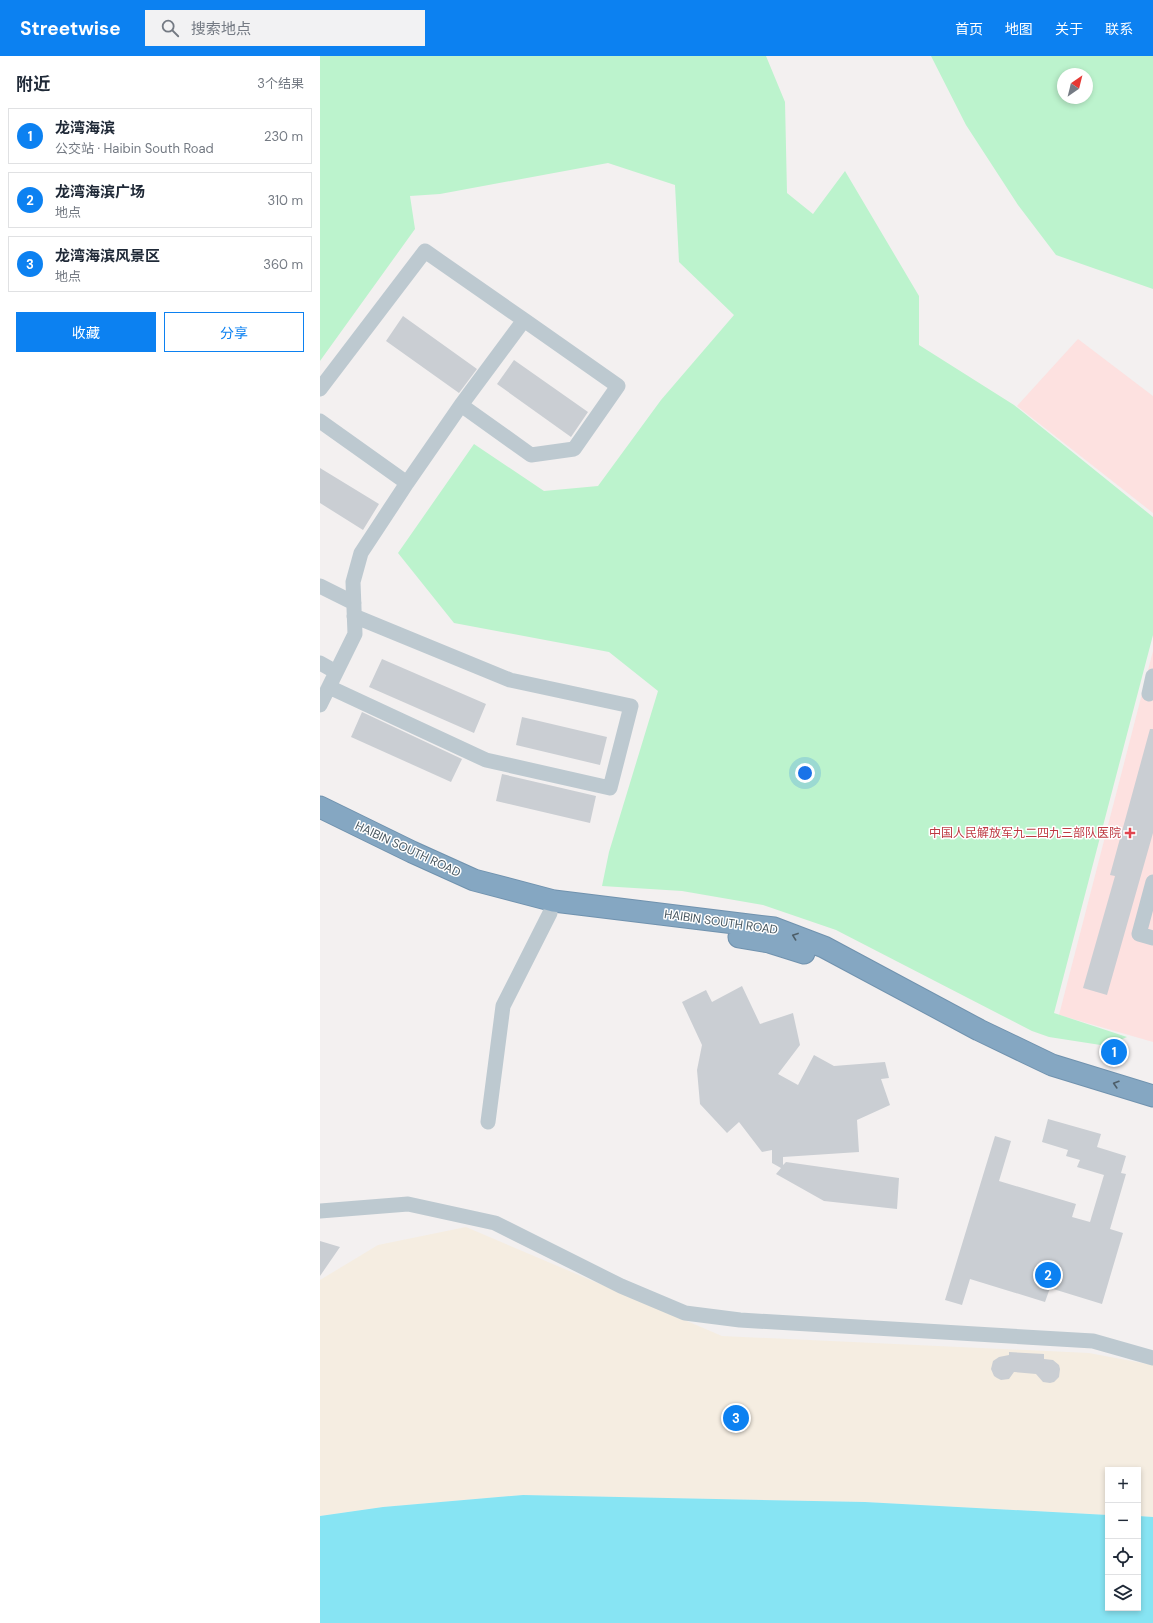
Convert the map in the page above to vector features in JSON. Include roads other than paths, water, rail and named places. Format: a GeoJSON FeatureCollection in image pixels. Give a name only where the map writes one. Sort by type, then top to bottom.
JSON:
{"type":"FeatureCollection","features":[{"type":"Feature","properties":{"kind":"highway","name":"HAIBIN SOUTH ROAD"},"geometry":{"type":"LineString","coordinates":[[320,807],[412,852],[474,880],[554,901],[774,928],[824,947],[979,1030],[1052,1065],[1153,1096]]}},
{"type":"Feature","properties":{"kind":"highway","name":"HAIBIN SOUTH ROAD"},"geometry":{"type":"LineString","coordinates":[[320,822],[407,864],[473,891],[550,913],[713,932],[769,942],[818,958],[918,1009],[974,1042],[1046,1078],[1153,1110]]}},
{"type":"Feature","properties":{"kind":"street"},"geometry":{"type":"LineString","coordinates":[[320,389],[425,252],[618,386],[574,449],[531,455],[462,405]]}},
{"type":"Feature","properties":{"kind":"street"},"geometry":{"type":"LineString","coordinates":[[320,705],[355,634],[353,582],[361,553],[462,405],[524,320]]}},
{"type":"Feature","properties":{"kind":"street"},"geometry":{"type":"LineString","coordinates":[[320,421],[408,483]]}},
{"type":"Feature","properties":{"kind":"street"},"geometry":{"type":"LineString","coordinates":[[320,586],[354,609],[510,680],[631,706],[610,788],[486,760],[329,687]]}},
{"type":"Feature","properties":{"kind":"street"},"geometry":{"type":"LineString","coordinates":[[320,664],[336,672]]}},
{"type":"Feature","properties":{"kind":"street"},"geometry":{"type":"LineString","coordinates":[[1149,694],[1153,676]]}},
{"type":"Feature","properties":{"kind":"street"},"geometry":{"type":"LineString","coordinates":[[1153,882],[1139,934],[1153,938]]}},
{"type":"Feature","properties":{"kind":"street"},"geometry":{"type":"LineString","coordinates":[[488,1122],[503,1006],[550,913]]}},
{"type":"Feature","properties":{"kind":"street"},"geometry":{"type":"LineString","coordinates":[[320,1211],[408,1204],[495,1223],[621,1286],[685,1313],[740,1320],[1093,1341],[1153,1358]]}},
{"type":"Feature","properties":{"kind":"water"},"geometry":{"type":"Polygon","coordinates":[[[523,1495],[865,1502],[1105,1515],[1105,1611],[1141,1611],[1141,1516],[1153,1517],[1153,1623],[320,1623],[320,1516],[383,1507],[523,1495]]]}},
{"type":"Feature","properties":{"kind":"place","name":"中国人民解放军九二四九三部队医院"},"geometry":{"type":"Point","coordinates":[1130,833]}},
{"type":"Feature","properties":{"kind":"place","name":"龙湾海滨"},"geometry":{"type":"Point","coordinates":[1114,1052]}},
{"type":"Feature","properties":{"kind":"place","name":"龙湾海滨广场"},"geometry":{"type":"Point","coordinates":[1048,1275]}},
{"type":"Feature","properties":{"kind":"place","name":"龙湾海滨风景区"},"geometry":{"type":"Point","coordinates":[736,1418]}}]}
